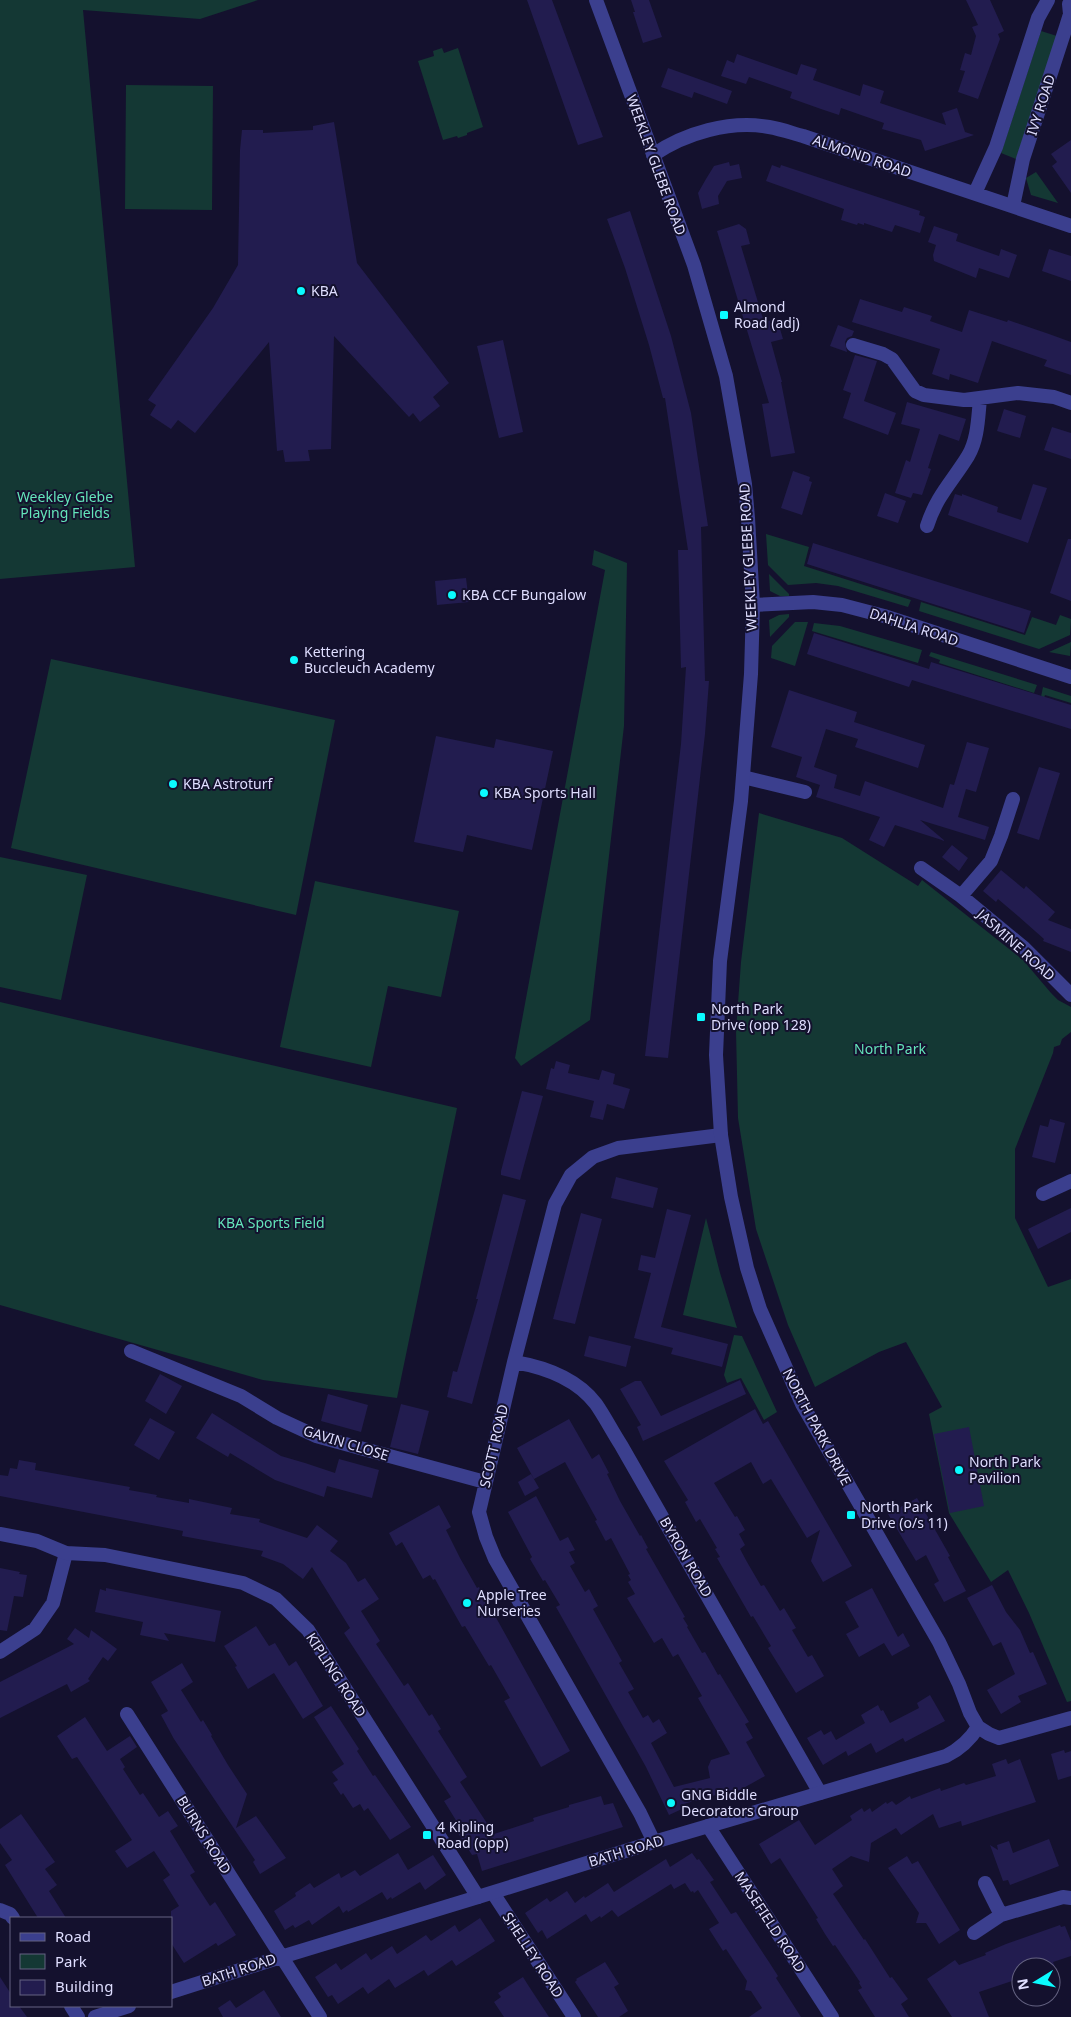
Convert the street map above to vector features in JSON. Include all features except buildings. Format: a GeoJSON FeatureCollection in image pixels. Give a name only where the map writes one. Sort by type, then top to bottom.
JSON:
{"type":"FeatureCollection","features":[{"type":"Feature","properties":{"kind":"street","name":"WEEKLEY GLEBE ROAD"},"geometry":{"type":"LineString","coordinates":[[596,0],[694,265],[726,376],[748,518],[753,605],[751,674],[743,777],[720,961],[716,1055],[721,1135]]}},
{"type":"Feature","properties":{"kind":"street"},"geometry":{"type":"LineString","coordinates":[[975,193],[996,147],[1038,18],[1048,0]]}},
{"type":"Feature","properties":{"kind":"street","name":"IVY ROAD"},"geometry":{"type":"LineString","coordinates":[[1013,206],[1023,159],[1070,14],[1069,3]]}},
{"type":"Feature","properties":{"kind":"street","name":"ALMOND ROAD"},"geometry":{"type":"LineString","coordinates":[[653,155],[669,144],[704,131],[732,126],[768,127],[803,136],[1071,226]]}},
{"type":"Feature","properties":{"kind":"street"},"geometry":{"type":"LineString","coordinates":[[853,345],[883,354],[892,359],[915,391],[924,395],[947,399],[980,399],[1018,393],[1054,397],[1071,403]]}},
{"type":"Feature","properties":{"kind":"street"},"geometry":{"type":"LineString","coordinates":[[927,526],[933,506],[969,455],[978,425],[980,399]]}},
{"type":"Feature","properties":{"kind":"street","name":"DAHLIA ROAD"},"geometry":{"type":"LineString","coordinates":[[753,605],[813,602],[842,606],[884,616],[1071,677]]}},
{"type":"Feature","properties":{"kind":"street"},"geometry":{"type":"LineString","coordinates":[[743,777],[805,792]]}},
{"type":"Feature","properties":{"kind":"street"},"geometry":{"type":"LineString","coordinates":[[960,896],[991,861],[1013,799]]}},
{"type":"Feature","properties":{"kind":"street","name":"JASMINE ROAD"},"geometry":{"type":"LineString","coordinates":[[921,868],[960,896],[1024,948],[1071,995]]}},
{"type":"Feature","properties":{"kind":"street","name":"SCOTT ROAD"},"geometry":{"type":"LineString","coordinates":[[654,1842],[640,1813],[495,1559],[479,1512],[514,1362],[555,1204],[571,1175],[593,1157],[618,1148],[721,1135]]}},
{"type":"Feature","properties":{"kind":"street","name":"NORTH PARK DRIVE"},"geometry":{"type":"LineString","coordinates":[[721,1135],[731,1198],[747,1268],[760,1309],[775,1346],[802,1404],[939,1642],[978,1727]]}},
{"type":"Feature","properties":{"kind":"street"},"geometry":{"type":"LineString","coordinates":[[1043,1194],[1071,1181]]}},
{"type":"Feature","properties":{"kind":"street","name":"GAVIN CLOSE"},"geometry":{"type":"LineString","coordinates":[[131,1351],[241,1396],[277,1418],[316,1436],[485,1482]]}},
{"type":"Feature","properties":{"kind":"street","name":"BYRON ROAD"},"geometry":{"type":"LineString","coordinates":[[514,1362],[528,1364],[556,1373],[581,1388],[595,1403],[820,1793]]}},
{"type":"Feature","properties":{"kind":"street","name":"KIPLING ROAD"},"geometry":{"type":"LineString","coordinates":[[0,1534],[37,1541],[66,1554],[105,1555],[243,1583],[276,1599],[308,1630],[478,1897]]}},
{"type":"Feature","properties":{"kind":"street"},"geometry":{"type":"LineString","coordinates":[[0,1652],[36,1630],[53,1603],[66,1554]]}},
{"type":"Feature","properties":{"kind":"street","name":"BURNS ROAD"},"geometry":{"type":"LineString","coordinates":[[127,1714],[320,2017]]}},
{"type":"Feature","properties":{"kind":"street"},"geometry":{"type":"LineString","coordinates":[[978,1727],[999,1738],[1071,1718]]}},
{"type":"Feature","properties":{"kind":"street","name":"BATH ROAD"},"geometry":{"type":"LineString","coordinates":[[172,1992],[654,1842],[946,1756],[960,1749],[973,1736],[978,1727]]}},
{"type":"Feature","properties":{"kind":"street","name":"MASEFIELD ROAD"},"geometry":{"type":"LineString","coordinates":[[708,1826],[832,2017]]}},
{"type":"Feature","properties":{"kind":"street"},"geometry":{"type":"LineString","coordinates":[[985,1883],[1001,1915]]}},
{"type":"Feature","properties":{"kind":"street","name":"SHELLEY ROAD"},"geometry":{"type":"LineString","coordinates":[[493,1893],[574,2017]]}},
{"type":"Feature","properties":{"kind":"street"},"geometry":{"type":"LineString","coordinates":[[974,1933],[1001,1915],[1063,1897],[1071,1898]]}},
{"type":"Feature","properties":{"kind":"street"},"geometry":{"type":"LineString","coordinates":[[1,1910],[12,1917]]}},
{"type":"Feature","properties":{"kind":"street"},"geometry":{"type":"LineString","coordinates":[[95,2017],[126,2007]]}},
{"type":"Feature","properties":{"kind":"green space","name":"Weekley Glebe Playing Fields"},"geometry":{"type":"Polygon","coordinates":[[[0,0],[258,0],[200,19],[83,10],[135,567],[0,579],[0,0]]]}},
{"type":"Feature","properties":{"kind":"green space"},"geometry":{"type":"Polygon","coordinates":[[[1041,31],[1057,36],[1016,159],[1001,153],[1041,31]]]}},
{"type":"Feature","properties":{"kind":"green space"},"geometry":{"type":"Polygon","coordinates":[[[442,48],[444,53],[458,48],[483,127],[458,138],[457,136],[443,140],[418,61],[434,56],[433,51],[442,48]]]}},
{"type":"Feature","properties":{"kind":"green space"},"geometry":{"type":"Polygon","coordinates":[[[126,85],[213,86],[212,210],[125,209],[126,85]]]}},
{"type":"Feature","properties":{"kind":"green space"},"geometry":{"type":"Polygon","coordinates":[[[1036,172],[1058,203],[1031,195],[1026,178],[1036,172]]]}},
{"type":"Feature","properties":{"kind":"green space"},"geometry":{"type":"Polygon","coordinates":[[[766,534],[809,547],[804,566],[911,600],[908,607],[838,586],[816,583],[788,585],[768,565],[766,534]]]}},
{"type":"Feature","properties":{"kind":"green space"},"geometry":{"type":"Polygon","coordinates":[[[594,550],[627,563],[624,726],[590,1020],[521,1066],[515,1058],[605,570],[592,565],[594,550]]]}},
{"type":"Feature","properties":{"kind":"green space"},"geometry":{"type":"Polygon","coordinates":[[[769,574],[789,596],[780,596],[770,591],[769,574]]]}},
{"type":"Feature","properties":{"kind":"green space"},"geometry":{"type":"Polygon","coordinates":[[[921,602],[1025,635],[1032,617],[1056,625],[1060,615],[1071,619],[1070,635],[1039,649],[919,611],[921,602]]]}},
{"type":"Feature","properties":{"kind":"green space"},"geometry":{"type":"Polygon","coordinates":[[[789,614],[789,617],[770,637],[769,620],[779,615],[789,614]]]}},
{"type":"Feature","properties":{"kind":"green space"},"geometry":{"type":"Polygon","coordinates":[[[795,622],[808,622],[795,666],[771,658],[772,646],[795,622]]]}},
{"type":"Feature","properties":{"kind":"green space"},"geometry":{"type":"Polygon","coordinates":[[[814,623],[840,626],[922,650],[918,663],[812,631],[814,623]]]}},
{"type":"Feature","properties":{"kind":"green space"},"geometry":{"type":"Polygon","coordinates":[[[1071,642],[1070,656],[1049,652],[1071,642]]]}},
{"type":"Feature","properties":{"kind":"green space"},"geometry":{"type":"Polygon","coordinates":[[[931,652],[1037,685],[1034,693],[939,663],[940,660],[929,656],[931,652]]]}},
{"type":"Feature","properties":{"kind":"green space","name":"KBA Astroturf"},"geometry":{"type":"Polygon","coordinates":[[[51,659],[335,720],[296,915],[11,848],[51,659]]]}},
{"type":"Feature","properties":{"kind":"green space"},"geometry":{"type":"Polygon","coordinates":[[[1043,687],[1071,696],[1071,703],[1045,695],[1044,698],[1041,697],[1043,687]]]}},
{"type":"Feature","properties":{"kind":"green space","name":"North Park"},"geometry":{"type":"Polygon","coordinates":[[[759,813],[842,838],[918,886],[922,880],[1023,960],[1058,1000],[1071,1007],[1071,1032],[1062,1039],[1060,1045],[1054,1047],[1015,1149],[1015,1218],[1048,1287],[1071,1279],[1071,1701],[1067,1702],[1029,1613],[1008,1570],[991,1582],[949,1513],[929,1414],[942,1407],[906,1342],[879,1352],[815,1387],[788,1325],[756,1229],[738,1118],[736,1031],[741,962],[759,813]]]}},
{"type":"Feature","properties":{"kind":"green space"},"geometry":{"type":"Polygon","coordinates":[[[0,857],[87,875],[61,1000],[0,987],[0,857]]]}},
{"type":"Feature","properties":{"kind":"green space"},"geometry":{"type":"Polygon","coordinates":[[[315,881],[459,911],[441,997],[388,986],[371,1067],[280,1047],[315,881]]]}},
{"type":"Feature","properties":{"kind":"green space","name":"KBA Sports Field"},"geometry":{"type":"Polygon","coordinates":[[[0,1002],[457,1108],[397,1398],[263,1380],[0,1305],[0,1002]]]}},
{"type":"Feature","properties":{"kind":"green space"},"geometry":{"type":"Polygon","coordinates":[[[706,1218],[720,1273],[737,1328],[683,1315],[706,1218]]]}},
{"type":"Feature","properties":{"kind":"green space"},"geometry":{"type":"Polygon","coordinates":[[[734,1335],[742,1336],[777,1412],[764,1420],[741,1378],[727,1383],[724,1375],[734,1335]]]}},
{"type":"Feature","properties":{"kind":"place","name":"KBA"},"geometry":{"type":"Point","coordinates":[301,291]}},
{"type":"Feature","properties":{"kind":"place","name":"Almond Road (adj)"},"geometry":{"type":"Point","coordinates":[724,315]}},
{"type":"Feature","properties":{"kind":"place","name":"KBA CCF Bungalow"},"geometry":{"type":"Point","coordinates":[452,595]}},
{"type":"Feature","properties":{"kind":"place","name":"Kettering Buccleuch Academy"},"geometry":{"type":"Point","coordinates":[294,660]}},
{"type":"Feature","properties":{"kind":"place","name":"KBA Astroturf"},"geometry":{"type":"Point","coordinates":[173,784]}},
{"type":"Feature","properties":{"kind":"place","name":"KBA Sports Hall"},"geometry":{"type":"Point","coordinates":[484,793]}},
{"type":"Feature","properties":{"kind":"place","name":"North Park Drive (opp 128)"},"geometry":{"type":"Point","coordinates":[701,1017]}},
{"type":"Feature","properties":{"kind":"place","name":"North Park Pavilion"},"geometry":{"type":"Point","coordinates":[959,1470]}},
{"type":"Feature","properties":{"kind":"place","name":"North Park Drive (o/s 11)"},"geometry":{"type":"Point","coordinates":[851,1515]}},
{"type":"Feature","properties":{"kind":"place","name":"Apple Tree Nurseries"},"geometry":{"type":"Point","coordinates":[467,1603]}},
{"type":"Feature","properties":{"kind":"place","name":"GNG Biddle Decorators Group"},"geometry":{"type":"Point","coordinates":[671,1803]}},
{"type":"Feature","properties":{"kind":"place","name":"4 Kipling Road (opp)"},"geometry":{"type":"Point","coordinates":[427,1835]}}]}
